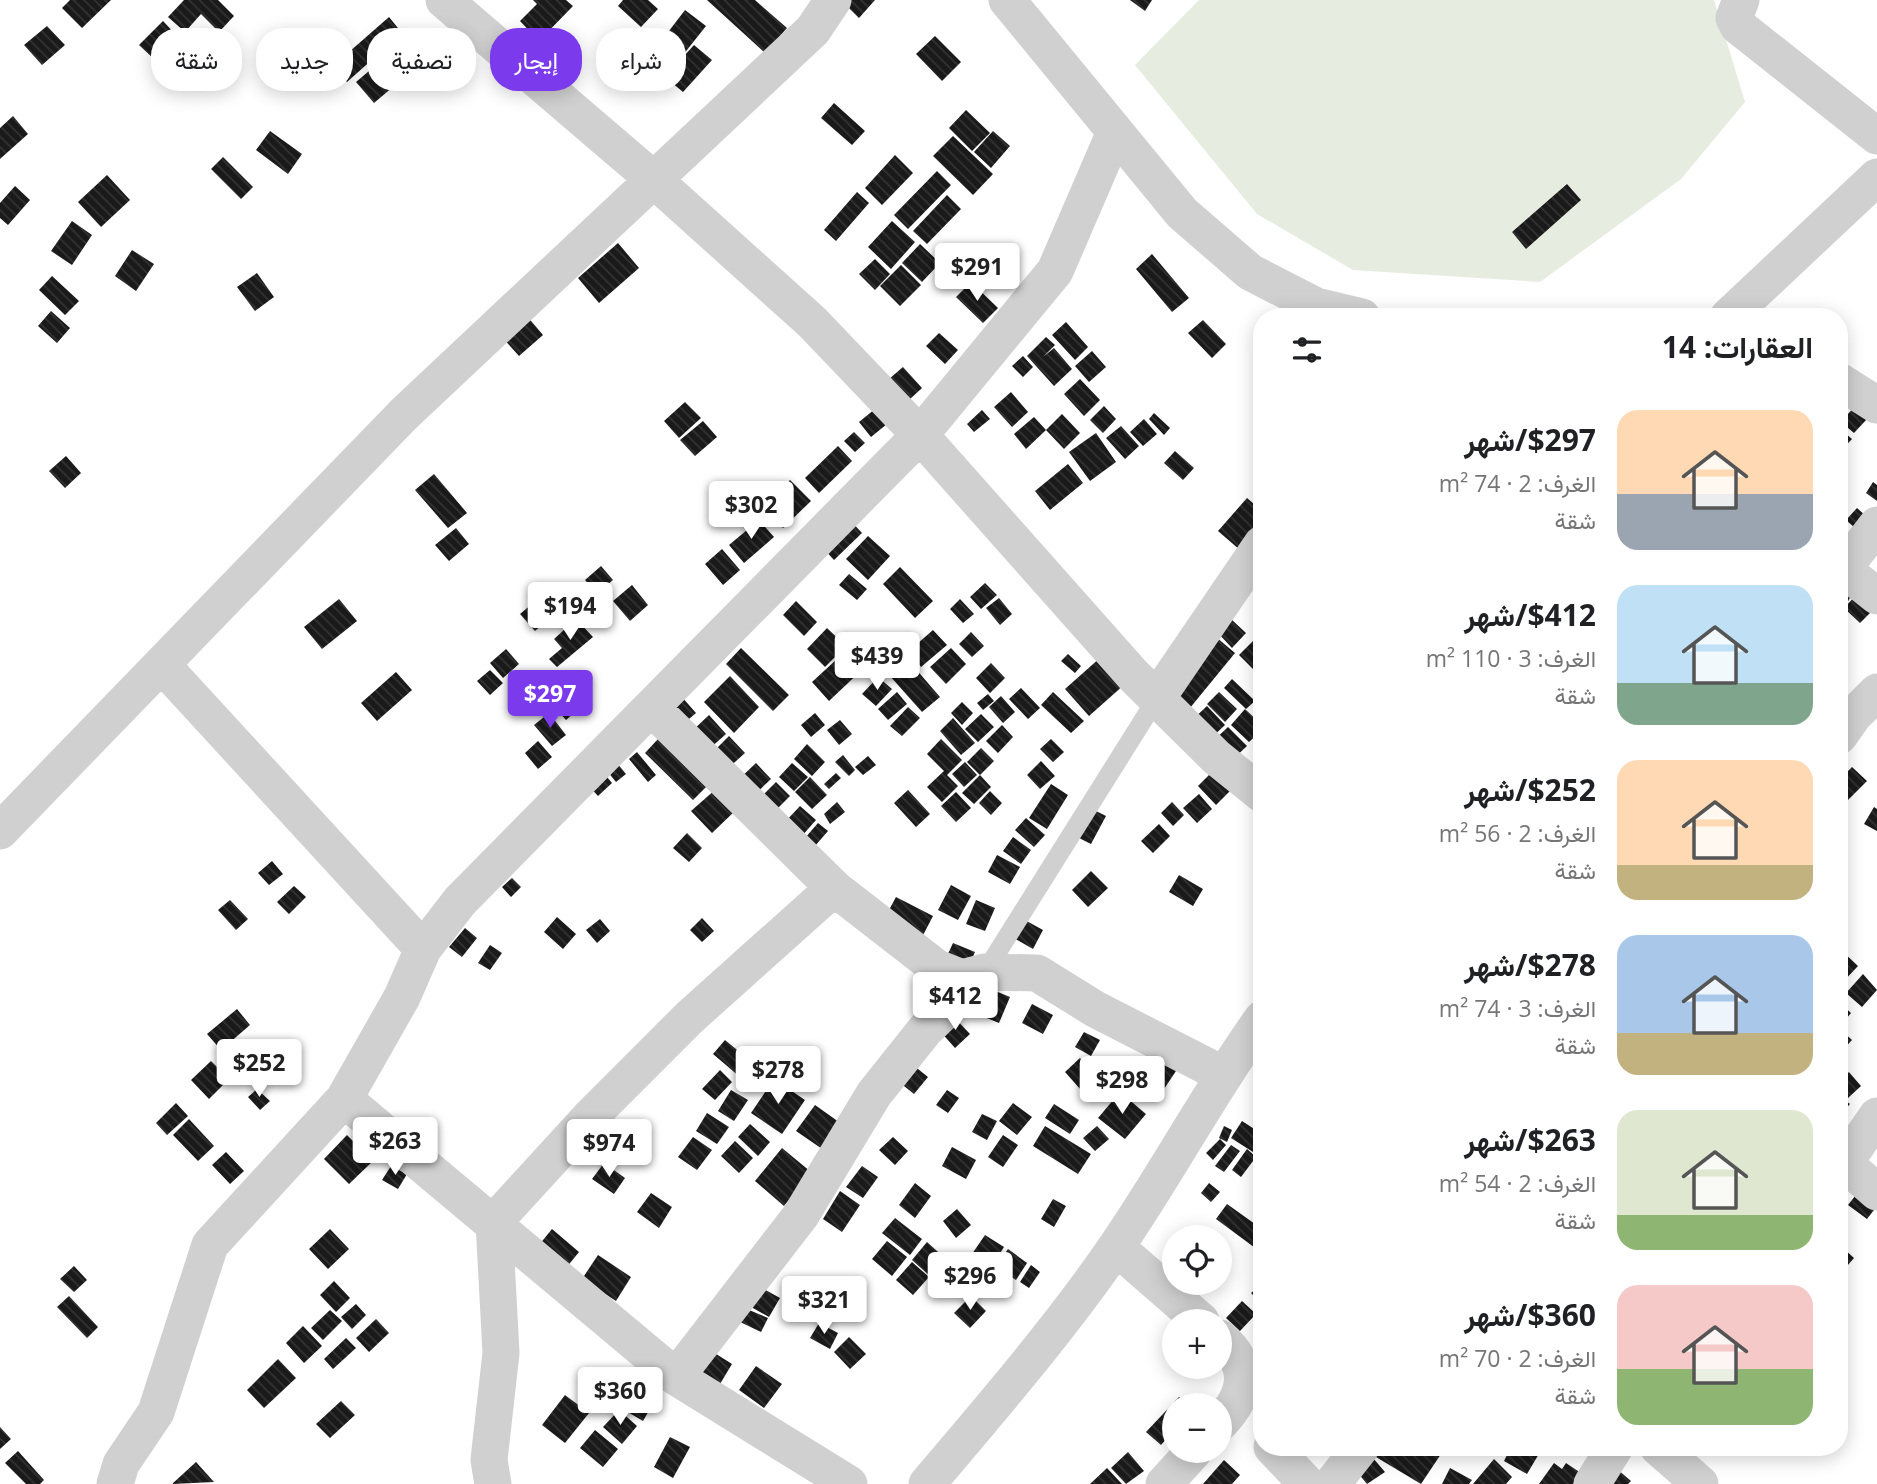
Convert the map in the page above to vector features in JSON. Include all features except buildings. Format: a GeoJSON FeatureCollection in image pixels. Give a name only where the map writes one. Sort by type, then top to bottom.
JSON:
{"type":"FeatureCollection","features":[{"type":"Feature","properties":{"kind":"street"},"geometry":{"type":"LineString","coordinates":[[444,0],[653,179],[813,321],[920,435],[1157,698],[1216,757],[1253,787]]}},
{"type":"Feature","properties":{"kind":"street"},"geometry":{"type":"LineString","coordinates":[[0,831],[404,414],[813,30],[833,0]]}},
{"type":"Feature","properties":{"kind":"street"},"geometry":{"type":"LineString","coordinates":[[1007,0],[1182,213],[1250,272],[1325,308]]}},
{"type":"Feature","properties":{"kind":"street"},"geometry":{"type":"LineString","coordinates":[[1741,0],[1734,18],[1738,26],[1877,136]]}},
{"type":"Feature","properties":{"kind":"street"},"geometry":{"type":"LineString","coordinates":[[115,1484],[121,1464],[156,1412],[210,1245],[344,1099],[402,996],[423,950],[460,901],[653,709],[920,435],[1055,271],[1115,132]]}},
{"type":"Feature","properties":{"kind":"street"},"geometry":{"type":"LineString","coordinates":[[1740,308],[1877,177]]}},
{"type":"Feature","properties":{"kind":"street"},"geometry":{"type":"LineString","coordinates":[[1848,387],[1877,405]]}},
{"type":"Feature","properties":{"kind":"street"},"geometry":{"type":"LineString","coordinates":[[1848,560],[1877,525]]}},
{"type":"Feature","properties":{"kind":"street"},"geometry":{"type":"LineString","coordinates":[[1157,698],[1253,557]]}},
{"type":"Feature","properties":{"kind":"street"},"geometry":{"type":"LineString","coordinates":[[1848,573],[1877,596]]}},
{"type":"Feature","properties":{"kind":"street"},"geometry":{"type":"LineString","coordinates":[[162,665],[423,950]]}},
{"type":"Feature","properties":{"kind":"street"},"geometry":{"type":"LineString","coordinates":[[1848,723],[1877,692]]}},
{"type":"Feature","properties":{"kind":"street"},"geometry":{"type":"LineString","coordinates":[[653,709],[834,888],[937,968],[962,978],[985,972],[1037,973],[1096,1009],[1222,1074]]}},
{"type":"Feature","properties":{"kind":"street"},"geometry":{"type":"LineString","coordinates":[[493,1484],[489,1460],[501,1353],[494,1222],[591,1116],[690,1017],[834,888]]}},
{"type":"Feature","properties":{"kind":"street"},"geometry":{"type":"LineString","coordinates":[[676,1377],[801,1215],[874,1094],[925,1030],[985,972]]}},
{"type":"Feature","properties":{"kind":"street"},"geometry":{"type":"LineString","coordinates":[[927,1484],[1017,1378],[1116,1247],[1222,1074],[1253,1031]]}},
{"type":"Feature","properties":{"kind":"street"},"geometry":{"type":"LineString","coordinates":[[344,1099],[676,1377],[849,1484]]}},
{"type":"Feature","properties":{"kind":"street"},"geometry":{"type":"LineString","coordinates":[[1848,1158],[1877,1116]]}},
{"type":"Feature","properties":{"kind":"street"},"geometry":{"type":"LineString","coordinates":[[1848,1171],[1877,1192]]}},
{"type":"Feature","properties":{"kind":"street"},"geometry":{"type":"LineString","coordinates":[[1116,1247],[1187,1309]]}},
{"type":"Feature","properties":{"kind":"street"},"geometry":{"type":"LineString","coordinates":[[1232,1348],[1244,1373],[1232,1403]]}},
{"type":"Feature","properties":{"kind":"street"},"geometry":{"type":"LineString","coordinates":[[1232,1418],[1253,1431]]}},
{"type":"Feature","properties":{"kind":"street"},"geometry":{"type":"LineString","coordinates":[[1281,1456],[1307,1484]]}},
{"type":"Feature","properties":{"kind":"street"},"geometry":{"type":"LineString","coordinates":[[1332,1484],[1354,1456]]}},
{"type":"Feature","properties":{"kind":"street"},"geometry":{"type":"LineString","coordinates":[[1592,1484],[1609,1456]]}},
{"type":"Feature","properties":{"kind":"street"},"geometry":{"type":"LineString","coordinates":[[1668,1456],[1700,1484]]}},
{"type":"Feature","properties":{"kind":"street"},"geometry":{"type":"LineString","coordinates":[[1164,1484],[1184,1463]]}},
{"type":"Feature","properties":{"kind":"lane"},"geometry":{"type":"LineString","coordinates":[[985,972],[1157,698]]}},
{"type":"Feature","properties":{"kind":"shaded area"},"geometry":{"type":"Polygon","coordinates":[[[1199,0],[1714,0],[1745,102],[1681,179],[1540,282],[1353,270],[1257,214],[1135,65],[1199,0]]]}}]}
